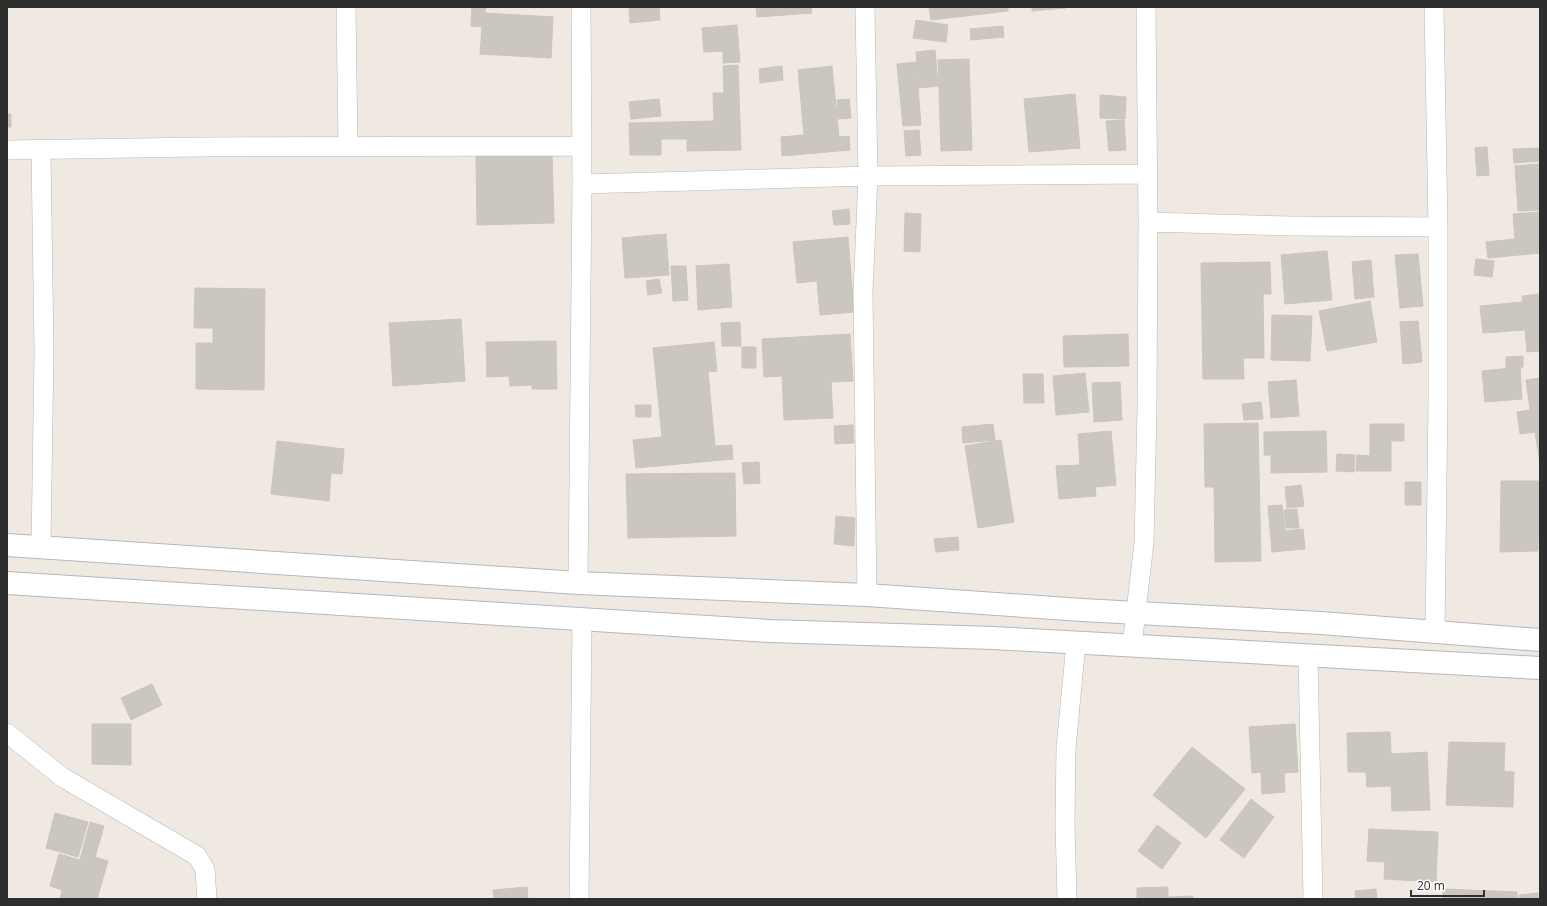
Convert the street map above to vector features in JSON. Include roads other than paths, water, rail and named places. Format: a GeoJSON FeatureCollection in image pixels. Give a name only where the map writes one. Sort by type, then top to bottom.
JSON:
{"type":"FeatureCollection","features":[{"type":"Feature","properties":{"kind":"street"},"geometry":{"type":"LineString","coordinates":[[346,7],[348,146]]}},
{"type":"Feature","properties":{"kind":"street"},"geometry":{"type":"LineString","coordinates":[[578,583],[582,184],[581,7]]}},
{"type":"Feature","properties":{"kind":"street"},"geometry":{"type":"LineString","coordinates":[[865,7],[868,176],[863,292],[867,595]]}},
{"type":"Feature","properties":{"kind":"street"},"geometry":{"type":"LineString","coordinates":[[1132,646],[1144,544],[1148,222],[1146,7],[1148,7]]}},
{"type":"Feature","properties":{"kind":"street"},"geometry":{"type":"LineString","coordinates":[[1434,7],[1438,227],[1438,400],[1435,633]]}},
{"type":"Feature","properties":{"kind":"street"},"geometry":{"type":"LineString","coordinates":[[7,150],[348,146],[581,146]]}},
{"type":"Feature","properties":{"kind":"street"},"geometry":{"type":"LineString","coordinates":[[41,150],[44,352],[41,547]]}},
{"type":"Feature","properties":{"kind":"street"},"geometry":{"type":"LineString","coordinates":[[582,184],[868,176],[1147,174]]}},
{"type":"Feature","properties":{"kind":"street"},"geometry":{"type":"LineString","coordinates":[[1148,222],[1291,226],[1438,227]]}},
{"type":"Feature","properties":{"kind":"street"},"geometry":{"type":"LineString","coordinates":[[7,545],[578,583],[867,595],[1321,623],[1540,640]]}},
{"type":"Feature","properties":{"kind":"street"},"geometry":{"type":"LineString","coordinates":[[7,583],[770,631],[994,638],[1540,668]]}},
{"type":"Feature","properties":{"kind":"street"},"geometry":{"type":"LineString","coordinates":[[579,899],[582,620]]}},
{"type":"Feature","properties":{"kind":"street"},"geometry":{"type":"LineString","coordinates":[[1067,899],[1065,823],[1066,748],[1076,643]]}},
{"type":"Feature","properties":{"kind":"street"},"geometry":{"type":"LineString","coordinates":[[1308,655],[1313,899]]}},
{"type":"Feature","properties":{"kind":"street"},"geometry":{"type":"LineString","coordinates":[[7,733],[62,777],[198,856],[205,868],[207,899]]}}]}
